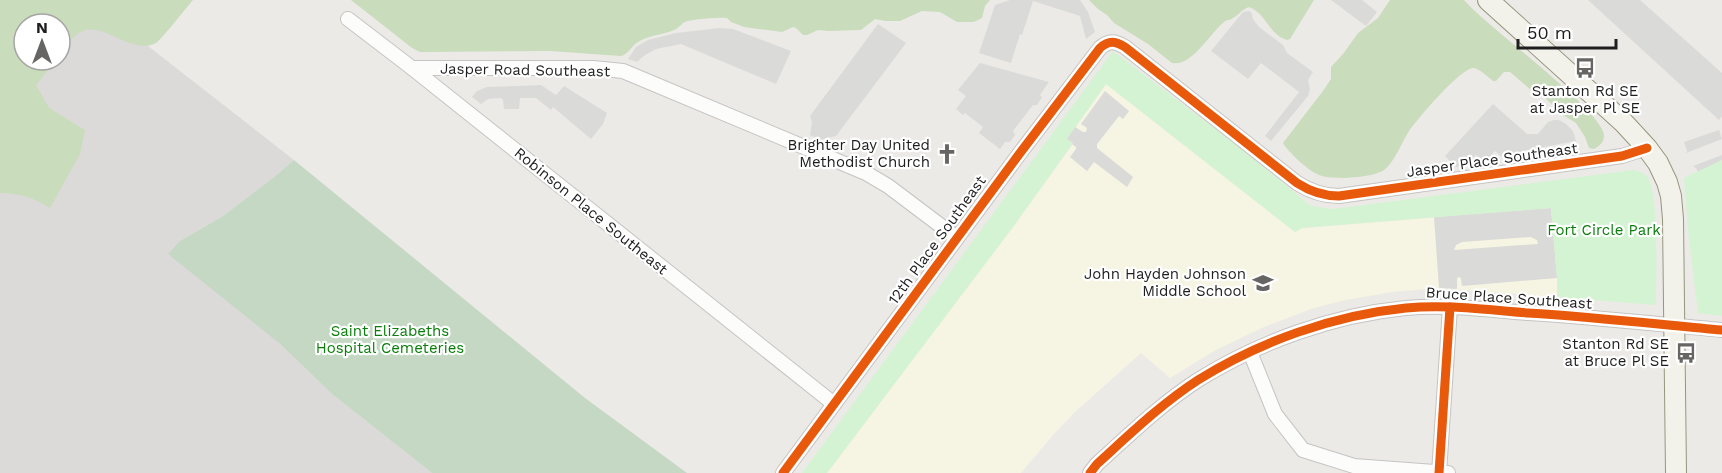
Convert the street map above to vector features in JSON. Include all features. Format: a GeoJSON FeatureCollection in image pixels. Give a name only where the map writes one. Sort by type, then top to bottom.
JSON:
{"type":"FeatureCollection","features":[{"type":"Feature","properties":{"kind":"street"},"geometry":{"type":"LineString","coordinates":[[1488,0],[1623,122],[1647,148],[1662,170],[1671,196],[1673,219],[1676,473]]}},
{"type":"Feature","properties":{"kind":"street","name":"Robinson Place Southeast"},"geometry":{"type":"LineString","coordinates":[[348,20],[834,404]]}},
{"type":"Feature","properties":{"kind":"street","name":"12th Place Southeast"},"geometry":{"type":"LineString","coordinates":[[783,473],[1100,48],[1108,42],[1119,43],[1125,47]]}},
{"type":"Feature","properties":{"kind":"street","name":"Jasper Place Southeast"},"geometry":{"type":"LineString","coordinates":[[1125,47],[1297,183],[1311,192],[1326,196],[1622,156],[1647,148]]}},
{"type":"Feature","properties":{"kind":"street","name":"Jasper Road Southeast"},"geometry":{"type":"LineString","coordinates":[[412,69],[593,68],[623,71],[871,176],[888,186],[957,238]]}},
{"type":"Feature","properties":{"kind":"street"},"geometry":{"type":"LineString","coordinates":[[1250,352],[1275,414],[1304,450],[1367,470],[1442,473],[1450,307]]}},
{"type":"Feature","properties":{"kind":"street","name":"Bruce Place Southeast"},"geometry":{"type":"LineString","coordinates":[[1098,470],[1171,399],[1219,368],[1250,352],[1315,327],[1365,314],[1407,308],[1450,307],[1722,330]]}},
{"type":"Feature","properties":{"kind":"shaded area"},"geometry":{"type":"Polygon","coordinates":[[[0,0],[89,0],[294,160],[223,216],[180,241],[332,394],[432,473],[0,473],[0,0]]]}},
{"type":"Feature","properties":{"kind":"shaded area"},"geometry":{"type":"Polygon","coordinates":[[[1010,0],[1080,0],[1088,12],[1095,32],[1086,39],[1080,16],[1033,1],[1011,63],[979,53],[995,5],[1010,0]]]}},
{"type":"Feature","properties":{"kind":"shaded area"},"geometry":{"type":"Polygon","coordinates":[[[1331,0],[1362,0],[1377,12],[1366,26],[1331,0]]]}},
{"type":"Feature","properties":{"kind":"shaded area"},"geometry":{"type":"Polygon","coordinates":[[[1588,0],[1640,0],[1722,73],[1722,116],[1719,120],[1588,0]]]}},
{"type":"Feature","properties":{"kind":"shaded area"},"geometry":{"type":"Polygon","coordinates":[[[1243,12],[1251,12],[1259,27],[1283,45],[1287,53],[1313,72],[1308,80],[1310,89],[1308,96],[1271,141],[1265,136],[1299,92],[1261,63],[1248,79],[1211,51],[1243,12]]]}},
{"type":"Feature","properties":{"kind":"shaded area"},"geometry":{"type":"Polygon","coordinates":[[[878,24],[906,43],[836,136],[820,140],[810,135],[812,122],[810,116],[878,24]]]}},
{"type":"Feature","properties":{"kind":"shaded area"},"geometry":{"type":"Polygon","coordinates":[[[720,28],[733,29],[791,51],[776,84],[681,44],[656,49],[637,62],[628,59],[636,47],[648,40],[676,33],[720,28]]]}},
{"type":"Feature","properties":{"kind":"shaded area"},"geometry":{"type":"Polygon","coordinates":[[[980,63],[1049,82],[1040,95],[1042,97],[1037,105],[1033,105],[1013,131],[1015,135],[1010,142],[1005,142],[1000,149],[979,133],[983,127],[956,109],[966,96],[958,90],[980,63]]]}},
{"type":"Feature","properties":{"kind":"shaded area","name":"John Hayden Johnson Middle School"},"geometry":{"type":"Polygon","coordinates":[[[1106,84],[1295,232],[1302,228],[1551,208],[1557,297],[1439,288],[1392,292],[1346,300],[1314,308],[1264,327],[1216,350],[1170,378],[1141,353],[1075,412],[1021,473],[827,473],[1073,144],[1067,139],[1106,84]]]}},
{"type":"Feature","properties":{"kind":"shaded area"},"geometry":{"type":"Polygon","coordinates":[[[541,85],[556,95],[564,86],[607,113],[603,124],[591,139],[553,107],[551,110],[536,98],[520,98],[519,109],[504,109],[501,98],[488,99],[481,104],[472,97],[477,91],[487,87],[541,85]]]}},
{"type":"Feature","properties":{"kind":"shaded area"},"geometry":{"type":"Polygon","coordinates":[[[1105,91],[1129,111],[1123,119],[1119,116],[1097,144],[1097,148],[1133,177],[1127,187],[1094,162],[1087,171],[1070,157],[1076,147],[1058,133],[1067,122],[1086,132],[1087,128],[1081,124],[1105,91]]]}},
{"type":"Feature","properties":{"kind":"shaded area"},"geometry":{"type":"Polygon","coordinates":[[[1493,104],[1527,134],[1538,134],[1548,122],[1559,120],[1573,131],[1576,141],[1523,151],[1518,158],[1506,160],[1495,151],[1485,162],[1476,155],[1468,165],[1456,167],[1445,156],[1493,104]]]}},
{"type":"Feature","properties":{"kind":"shaded area"},"geometry":{"type":"Polygon","coordinates":[[[1719,130],[1722,139],[1686,153],[1684,142],[1719,130]]]}},
{"type":"Feature","properties":{"kind":"shaded area"},"geometry":{"type":"Polygon","coordinates":[[[1722,155],[1722,165],[1699,174],[1693,166],[1722,155]]]}},
{"type":"Feature","properties":{"kind":"shaded area"},"geometry":{"type":"Polygon","coordinates":[[[1551,208],[1557,278],[1462,286],[1459,277],[1457,278],[1457,289],[1439,288],[1434,217],[1551,208]],[[1531,237],[1462,242],[1456,245],[1454,250],[1538,244],[1537,240],[1531,237]]]}},
{"type":"Feature","properties":{"kind":"green space"},"geometry":{"type":"Polygon","coordinates":[[[0,0],[193,0],[156,43],[146,46],[135,45],[94,30],[84,31],[72,39],[72,12],[12,12],[12,72],[46,72],[36,85],[49,108],[85,130],[80,154],[50,208],[26,197],[0,193],[0,0]]]}},
{"type":"Feature","properties":{"kind":"green space"},"geometry":{"type":"Polygon","coordinates":[[[351,0],[990,0],[985,6],[982,18],[974,22],[957,22],[940,12],[922,11],[900,21],[875,19],[861,30],[818,30],[807,35],[803,35],[793,27],[782,32],[744,27],[727,18],[693,20],[685,22],[674,30],[642,40],[621,56],[550,51],[420,52],[351,0]]]}},
{"type":"Feature","properties":{"kind":"green space"},"geometry":{"type":"Polygon","coordinates":[[[1089,0],[1314,0],[1290,39],[1287,40],[1276,34],[1260,14],[1249,7],[1224,22],[1194,55],[1179,63],[1172,63],[1148,44],[1114,23],[1089,0]]]}},
{"type":"Feature","properties":{"kind":"green space"},"geometry":{"type":"Polygon","coordinates":[[[1390,0],[1464,0],[1584,107],[1598,123],[1604,135],[1601,144],[1594,149],[1589,148],[1576,123],[1510,72],[1504,72],[1496,81],[1493,81],[1474,68],[1459,76],[1430,106],[1409,131],[1384,170],[1361,177],[1341,178],[1323,176],[1313,172],[1283,143],[1331,79],[1331,67],[1358,33],[1378,18],[1390,0]]]}},
{"type":"Feature","properties":{"kind":"green space","name":"Fort Circle Park"},"geometry":{"type":"Polygon","coordinates":[[[1113,51],[1235,144],[1311,206],[1333,209],[1633,170],[1641,172],[1646,175],[1653,198],[1656,236],[1656,303],[1654,305],[1557,297],[1551,208],[1302,228],[1295,232],[1106,84],[1067,139],[1073,143],[1013,227],[827,473],[802,473],[1113,51]]]}},
{"type":"Feature","properties":{"kind":"green space","name":"Saint Elizabeths Hospital Cemeteries"},"geometry":{"type":"Polygon","coordinates":[[[294,160],[585,398],[687,473],[432,473],[332,394],[279,343],[168,254],[180,241],[223,216],[294,160]]]}},
{"type":"Feature","properties":{"kind":"green space","name":"Fort Circle Park"},"geometry":{"type":"Polygon","coordinates":[[[1722,160],[1722,316],[1698,313],[1684,178],[1722,160]]]}},
{"type":"Feature","properties":{"kind":"cycle path"},"geometry":{"type":"LineString","coordinates":[[783,473],[1020,153],[1100,48],[1106,44],[1115,43],[1125,47],[1297,183],[1322,194],[1339,196],[1622,156],[1647,148]]}},
{"type":"Feature","properties":{"kind":"cycle path"},"geometry":{"type":"LineString","coordinates":[[1439,473],[1450,307]]}},
{"type":"Feature","properties":{"kind":"cycle path"},"geometry":{"type":"LineString","coordinates":[[1090,473],[1097,464],[1171,399],[1221,366],[1297,332],[1351,317],[1406,308],[1452,307],[1722,330]]}},
{"type":"Feature","properties":{"kind":"place","name":"Stanton Rd SE at Jasper Pl SE"},"geometry":{"type":"Point","coordinates":[1585,68]}},
{"type":"Feature","properties":{"kind":"place","name":"Brighter Day United Methodist Church"},"geometry":{"type":"Point","coordinates":[947,154]}},
{"type":"Feature","properties":{"kind":"place","name":"John Hayden Johnson Middle School"},"geometry":{"type":"Point","coordinates":[1263,283]}},
{"type":"Feature","properties":{"kind":"place","name":"Stanton Rd SE at Bruce Pl SE"},"geometry":{"type":"Point","coordinates":[1686,353]}}]}
